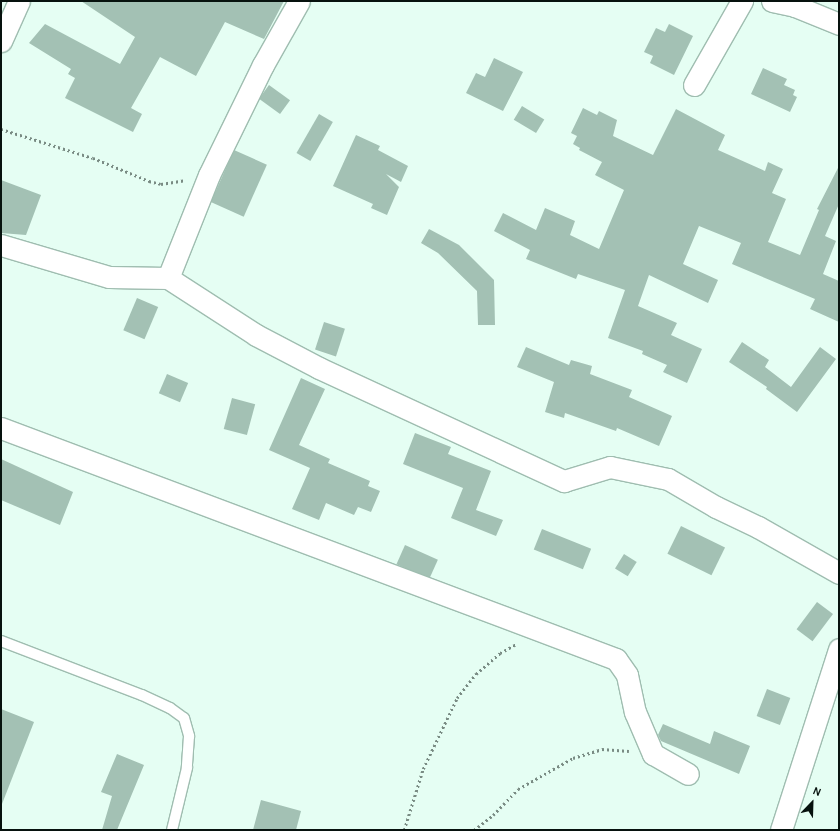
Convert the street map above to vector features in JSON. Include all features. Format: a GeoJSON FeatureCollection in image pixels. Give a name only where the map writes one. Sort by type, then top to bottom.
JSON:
{"type":"FeatureCollection","features":[{"type":"Feature","properties":{"kind":"street"},"geometry":{"type":"LineString","coordinates":[[1,41],[18,1]]}},
{"type":"Feature","properties":{"kind":"street"},"geometry":{"type":"LineString","coordinates":[[168,278],[210,175],[263,65],[299,1]]}},
{"type":"Feature","properties":{"kind":"street"},"geometry":{"type":"LineString","coordinates":[[694,85],[742,1]]}},
{"type":"Feature","properties":{"kind":"street"},"geometry":{"type":"LineString","coordinates":[[772,1],[796,4],[839,24]]}},
{"type":"Feature","properties":{"kind":"street"},"geometry":{"type":"LineString","coordinates":[[1,246],[109,278],[168,278],[256,335],[319,368],[558,479],[564,481],[610,467],[668,479],[716,507],[758,527],[839,573]]}},
{"type":"Feature","properties":{"kind":"street"},"geometry":{"type":"LineString","coordinates":[[1,428],[537,631],[616,659],[627,675],[635,712],[653,754],[688,774]]}},
{"type":"Feature","properties":{"kind":"street"},"geometry":{"type":"LineString","coordinates":[[781,830],[839,649]]}},
{"type":"Feature","properties":{"kind":"lane"},"geometry":{"type":"LineString","coordinates":[[1,641],[142,695],[170,708],[184,718],[189,736],[187,768],[172,830]]}},
{"type":"Feature","properties":{"kind":"path"},"geometry":{"type":"LineString","coordinates":[[1,129],[93,158],[149,181],[161,184],[210,175]]}},
{"type":"Feature","properties":{"kind":"path"},"geometry":{"type":"LineString","coordinates":[[404,830],[423,769],[457,698],[476,674],[500,653],[537,631]]}},
{"type":"Feature","properties":{"kind":"path"},"geometry":{"type":"LineString","coordinates":[[474,830],[518,789],[573,758],[602,749],[653,754]]}},
{"type":"Feature","properties":{"kind":"building"},"geometry":{"type":"Polygon","coordinates":[[[81,1],[284,1],[264,39],[225,22],[196,76],[160,57],[131,108],[142,114],[133,132],[65,98],[75,78],[68,74],[71,69],[29,43],[45,24],[120,64],[135,37],[81,1]]]}},
{"type":"Feature","properties":{"kind":"building"},"geometry":{"type":"Polygon","coordinates":[[[669,24],[693,36],[674,75],[650,63],[653,56],[644,52],[656,28],[665,32],[669,24]]]}},
{"type":"Feature","properties":{"kind":"building"},"geometry":{"type":"Polygon","coordinates":[[[494,58],[523,72],[503,111],[466,93],[476,73],[485,77],[494,58]]]}},
{"type":"Feature","properties":{"kind":"building"},"geometry":{"type":"Polygon","coordinates":[[[763,68],[787,79],[784,85],[795,90],[793,95],[797,97],[790,112],[751,94],[763,68]]]}},
{"type":"Feature","properties":{"kind":"building"},"geometry":{"type":"Polygon","coordinates":[[[269,85],[290,100],[280,114],[259,99],[269,85]]]}},
{"type":"Feature","properties":{"kind":"building"},"geometry":{"type":"Polygon","coordinates":[[[522,106],[544,119],[536,133],[514,120],[522,106]]]}},
{"type":"Feature","properties":{"kind":"building"},"geometry":{"type":"Polygon","coordinates":[[[583,108],[597,115],[599,111],[617,120],[613,136],[653,155],[676,109],[725,135],[718,150],[765,171],[768,162],[783,169],[772,193],[786,199],[768,242],[800,255],[819,210],[817,209],[839,166],[839,204],[825,236],[836,241],[823,274],[839,281],[839,322],[810,309],[815,299],[732,264],[741,243],[699,226],[683,264],[718,280],[708,303],[649,275],[638,306],[677,323],[671,335],[702,349],[687,383],[663,372],[667,365],[642,354],[643,351],[608,338],[625,290],[578,274],[576,279],[526,259],[530,250],[494,231],[503,213],[536,230],[545,208],[575,221],[570,235],[599,249],[624,190],[595,175],[602,162],[579,150],[580,148],[573,144],[577,136],[571,133],[583,108]]]}},
{"type":"Feature","properties":{"kind":"building"},"geometry":{"type":"Polygon","coordinates":[[[319,114],[333,122],[310,161],[296,153],[319,114]]]}},
{"type":"Feature","properties":{"kind":"building"},"geometry":{"type":"Polygon","coordinates":[[[356,135],[380,146],[378,150],[408,166],[401,182],[386,174],[399,187],[387,215],[371,208],[373,204],[333,186],[356,135]]]}},
{"type":"Feature","properties":{"kind":"building"},"geometry":{"type":"Polygon","coordinates":[[[234,150],[267,165],[244,217],[211,202],[234,150]]]}},
{"type":"Feature","properties":{"kind":"building"},"geometry":{"type":"Polygon","coordinates":[[[1,180],[41,195],[26,235],[1,233],[1,180]]]}},
{"type":"Feature","properties":{"kind":"building"},"geometry":{"type":"Polygon","coordinates":[[[429,229],[459,245],[494,280],[495,325],[478,325],[477,291],[438,253],[421,243],[429,229]]]}},
{"type":"Feature","properties":{"kind":"building"},"geometry":{"type":"Polygon","coordinates":[[[137,298],[158,307],[144,339],[123,330],[137,298]]]}},
{"type":"Feature","properties":{"kind":"building"},"geometry":{"type":"Polygon","coordinates":[[[324,322],[345,329],[336,356],[315,350],[324,322]]]}},
{"type":"Feature","properties":{"kind":"building"},"geometry":{"type":"Polygon","coordinates":[[[742,342],[769,360],[765,367],[791,387],[820,347],[836,359],[797,412],[766,389],[767,387],[729,362],[742,342]]]}},
{"type":"Feature","properties":{"kind":"building"},"geometry":{"type":"Polygon","coordinates":[[[526,347],[569,365],[571,360],[592,366],[590,374],[632,390],[629,397],[672,416],[659,446],[617,428],[616,431],[565,413],[564,418],[545,412],[554,382],[517,367],[526,347]]]}},
{"type":"Feature","properties":{"kind":"building"},"geometry":{"type":"Polygon","coordinates":[[[167,374],[188,383],[180,402],[159,393],[167,374]]]}},
{"type":"Feature","properties":{"kind":"building"},"geometry":{"type":"Polygon","coordinates":[[[301,378],[325,389],[299,445],[330,459],[328,463],[370,481],[368,486],[380,491],[371,512],[358,507],[354,515],[326,503],[319,520],[292,509],[310,468],[269,450],[301,378]]]}},
{"type":"Feature","properties":{"kind":"building"},"geometry":{"type":"Polygon","coordinates":[[[232,398],[255,404],[247,435],[224,429],[232,398]]]}},
{"type":"Feature","properties":{"kind":"building"},"geometry":{"type":"Polygon","coordinates":[[[415,433],[451,447],[448,454],[491,471],[476,510],[503,520],[496,536],[451,518],[463,488],[403,464],[415,433]]]}},
{"type":"Feature","properties":{"kind":"building"},"geometry":{"type":"Polygon","coordinates":[[[1,459],[73,492],[60,525],[1,500],[1,459]]]}},
{"type":"Feature","properties":{"kind":"building"},"geometry":{"type":"Polygon","coordinates":[[[681,526],[725,547],[711,575],[667,554],[681,526]]]}},
{"type":"Feature","properties":{"kind":"building"},"geometry":{"type":"Polygon","coordinates":[[[542,529],[591,549],[583,569],[534,549],[542,529]]]}},
{"type":"Feature","properties":{"kind":"building"},"geometry":{"type":"Polygon","coordinates":[[[405,545],[438,560],[429,579],[396,564],[405,545]]]}},
{"type":"Feature","properties":{"kind":"building"},"geometry":{"type":"Polygon","coordinates":[[[624,554],[637,562],[628,576],[615,568],[624,554]]]}},
{"type":"Feature","properties":{"kind":"building"},"geometry":{"type":"Polygon","coordinates":[[[817,602],[833,614],[813,641],[797,629],[817,602]]]}},
{"type":"Feature","properties":{"kind":"building"},"geometry":{"type":"Polygon","coordinates":[[[767,689],[790,698],[780,725],[757,716],[767,689]]]}},
{"type":"Feature","properties":{"kind":"building"},"geometry":{"type":"Polygon","coordinates":[[[1,709],[34,722],[2,804],[1,804],[1,709]]]}},
{"type":"Feature","properties":{"kind":"building"},"geometry":{"type":"Polygon","coordinates":[[[663,724],[710,744],[714,731],[750,746],[739,774],[661,741],[658,735],[663,724]]]}},
{"type":"Feature","properties":{"kind":"building"},"geometry":{"type":"Polygon","coordinates":[[[117,754],[144,765],[117,830],[102,830],[112,796],[101,792],[117,754]]]}},
{"type":"Feature","properties":{"kind":"building"},"geometry":{"type":"Polygon","coordinates":[[[261,800],[301,811],[296,830],[253,830],[261,800]]]}}]}
